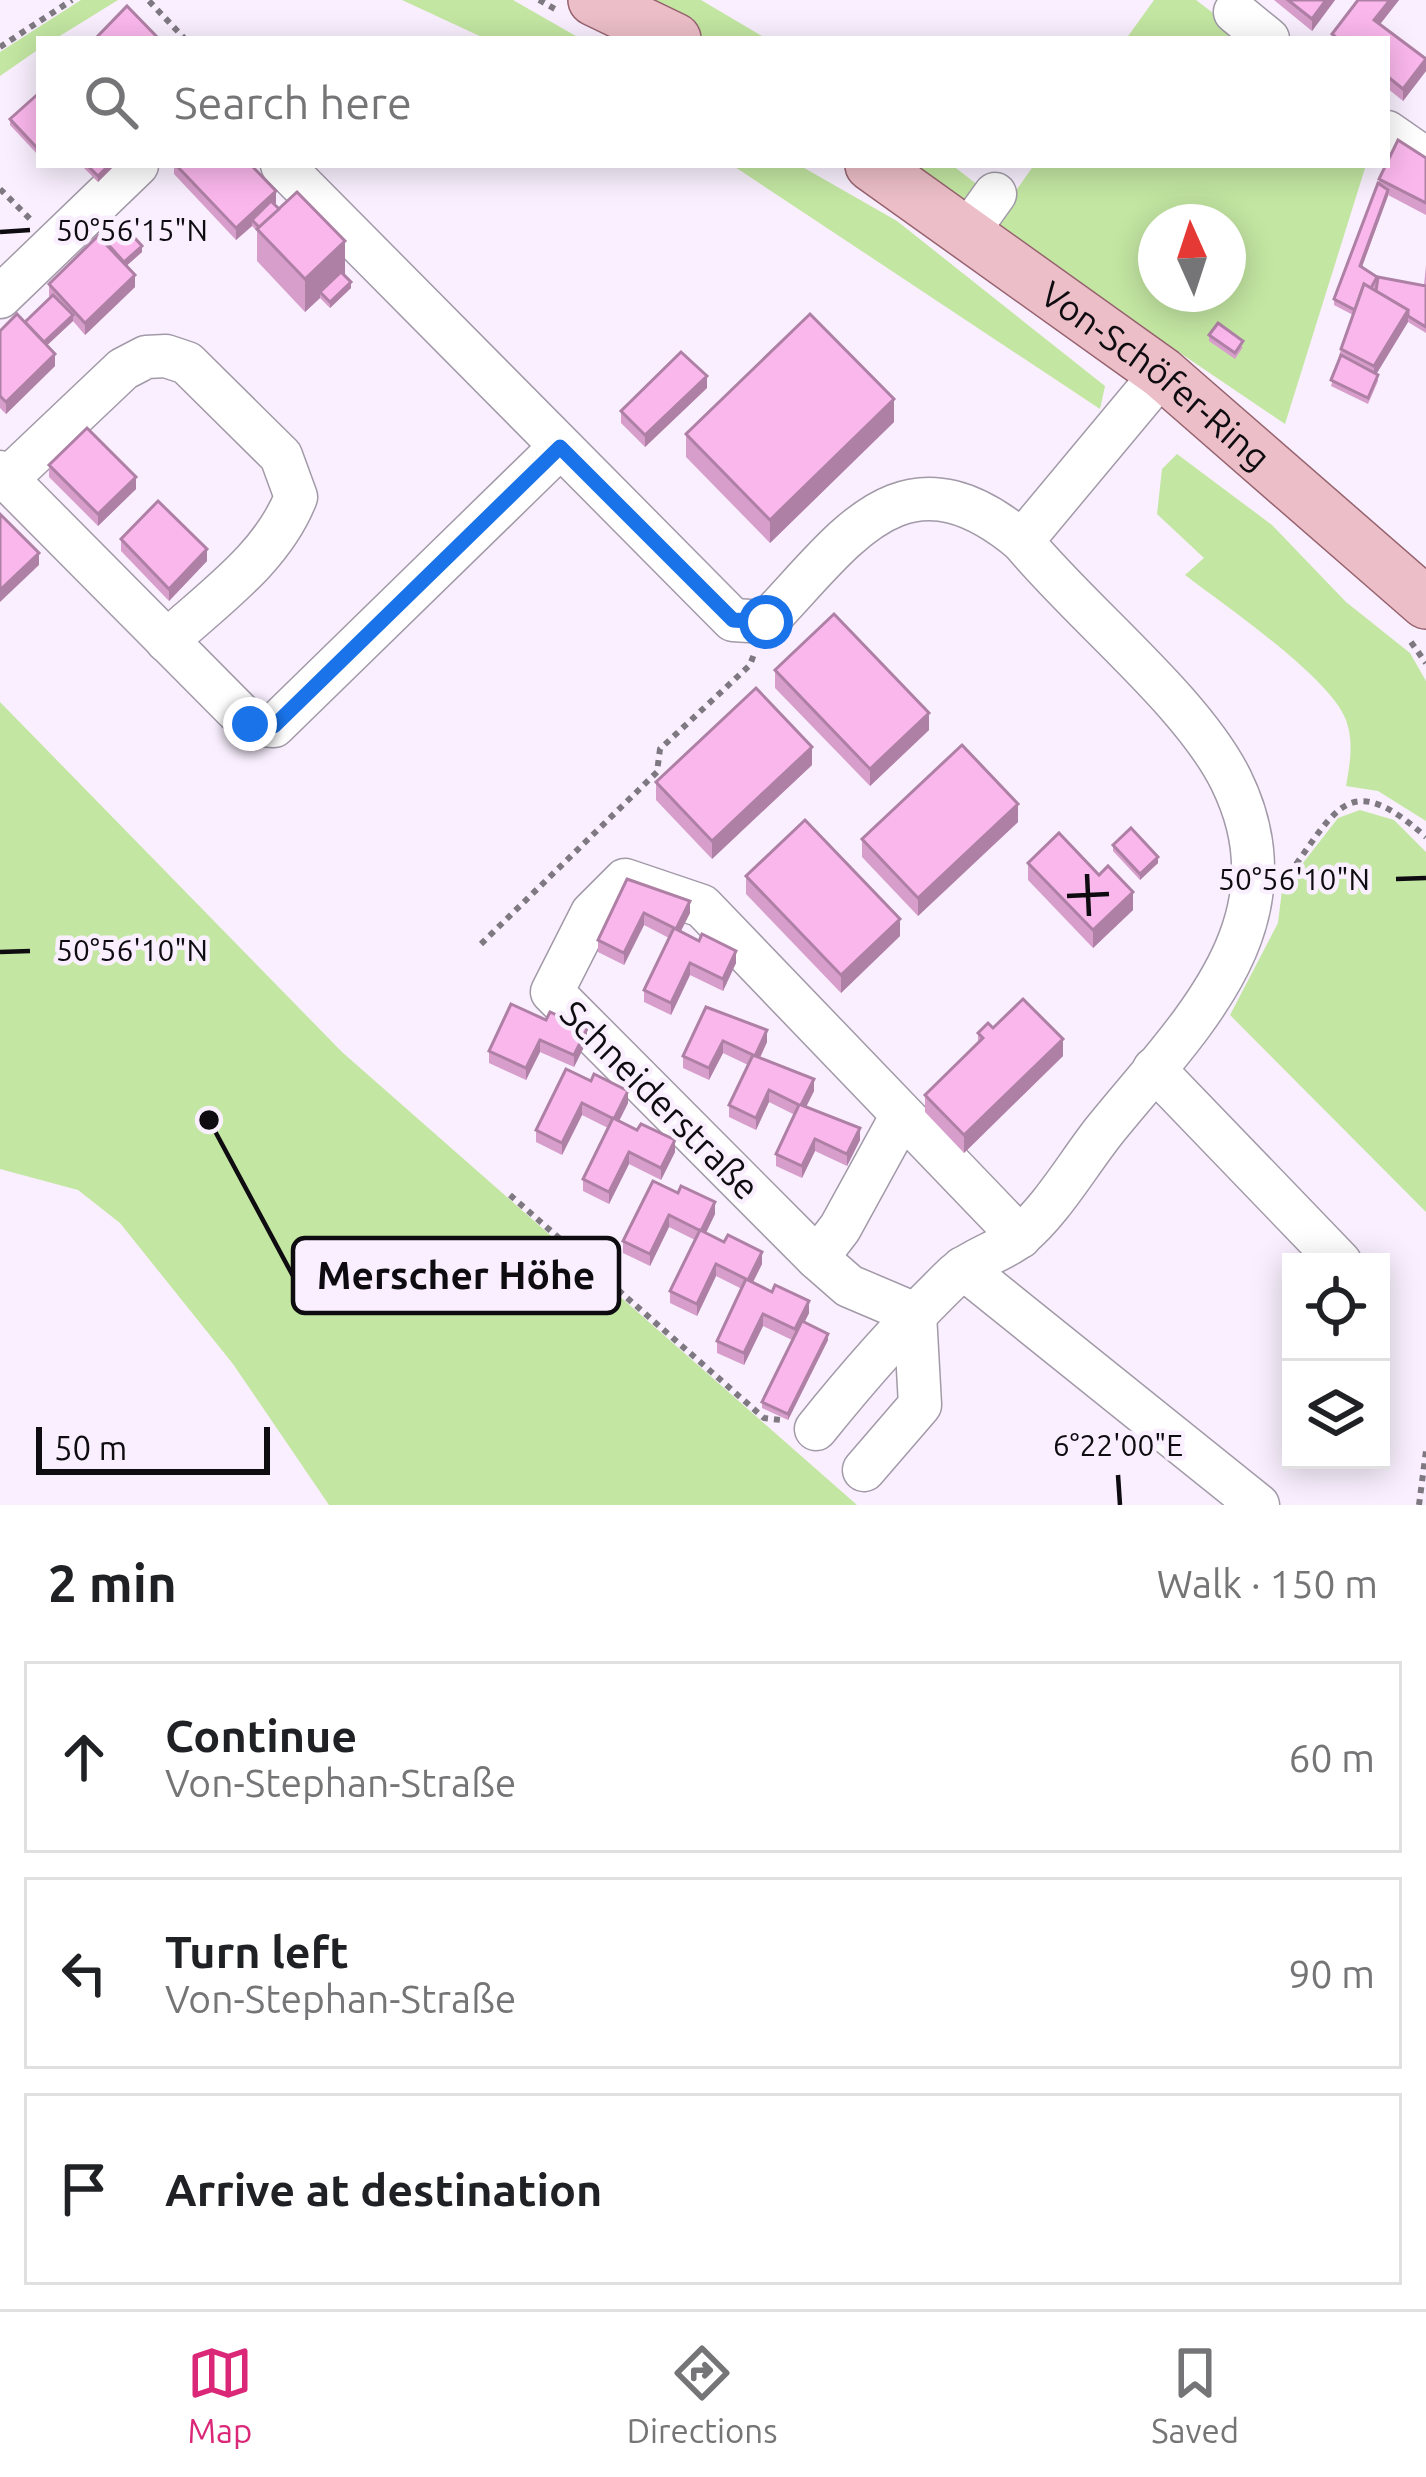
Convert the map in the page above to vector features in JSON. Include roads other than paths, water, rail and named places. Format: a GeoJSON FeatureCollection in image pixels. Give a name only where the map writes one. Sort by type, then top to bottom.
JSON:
{"type":"FeatureCollection","features":[{"type":"Feature","properties":{"kind":"main road"},"geometry":{"type":"LineString","coordinates":[[594,0],[669,36]]}},
{"type":"Feature","properties":{"kind":"main road","name":"Von-Schöfer-Ring"},"geometry":{"type":"LineString","coordinates":[[878,168],[981,213],[1162,373],[1418,622]]}},
{"type":"Feature","properties":{"kind":"street"},"geometry":{"type":"LineString","coordinates":[[1235,12],[1264,36]]}},
{"type":"Feature","properties":{"kind":"street"},"geometry":{"type":"LineString","coordinates":[[1390,134],[1426,159]]}},
{"type":"Feature","properties":{"kind":"street"},"geometry":{"type":"LineString","coordinates":[[0,297],[134,168]]}},
{"type":"Feature","properties":{"kind":"street"},"geometry":{"type":"LineString","coordinates":[[285,168],[733,620],[766,622],[872,512],[916,498],[961,504],[997,520],[1022,541],[1218,757],[1243,809],[1253,892],[1230,967],[1020,1237],[963,1268],[915,1314],[816,1429]]}},
{"type":"Feature","properties":{"kind":"street"},"geometry":{"type":"LineString","coordinates":[[167,640],[264,553],[285,526],[296,497],[281,456],[187,363],[146,357],[122,369],[3,475],[250,724],[274,726],[560,447]]}},
{"type":"Feature","properties":{"kind":"street"},"geometry":{"type":"LineString","coordinates":[[1022,541],[1162,373]]}},
{"type":"Feature","properties":{"kind":"street","name":"Schneiderstraße"},"geometry":{"type":"LineString","coordinates":[[915,1314],[849,1286],[817,1258],[553,992],[592,913],[625,880],[702,906],[1020,1237]]}},
{"type":"Feature","properties":{"kind":"street"},"geometry":{"type":"LineString","coordinates":[[1154,1069],[1331,1253]]}},
{"type":"Feature","properties":{"kind":"street"},"geometry":{"type":"LineString","coordinates":[[817,1258],[840,1228],[902,1115]]}},
{"type":"Feature","properties":{"kind":"street"},"geometry":{"type":"LineString","coordinates":[[963,1268],[1258,1505]]}},
{"type":"Feature","properties":{"kind":"street"},"geometry":{"type":"LineString","coordinates":[[864,1470],[920,1405],[915,1314]]}},
{"type":"Feature","properties":{"kind":"place","name":"Merscher Höhe"},"geometry":{"type":"Point","coordinates":[209,1120]}}]}
